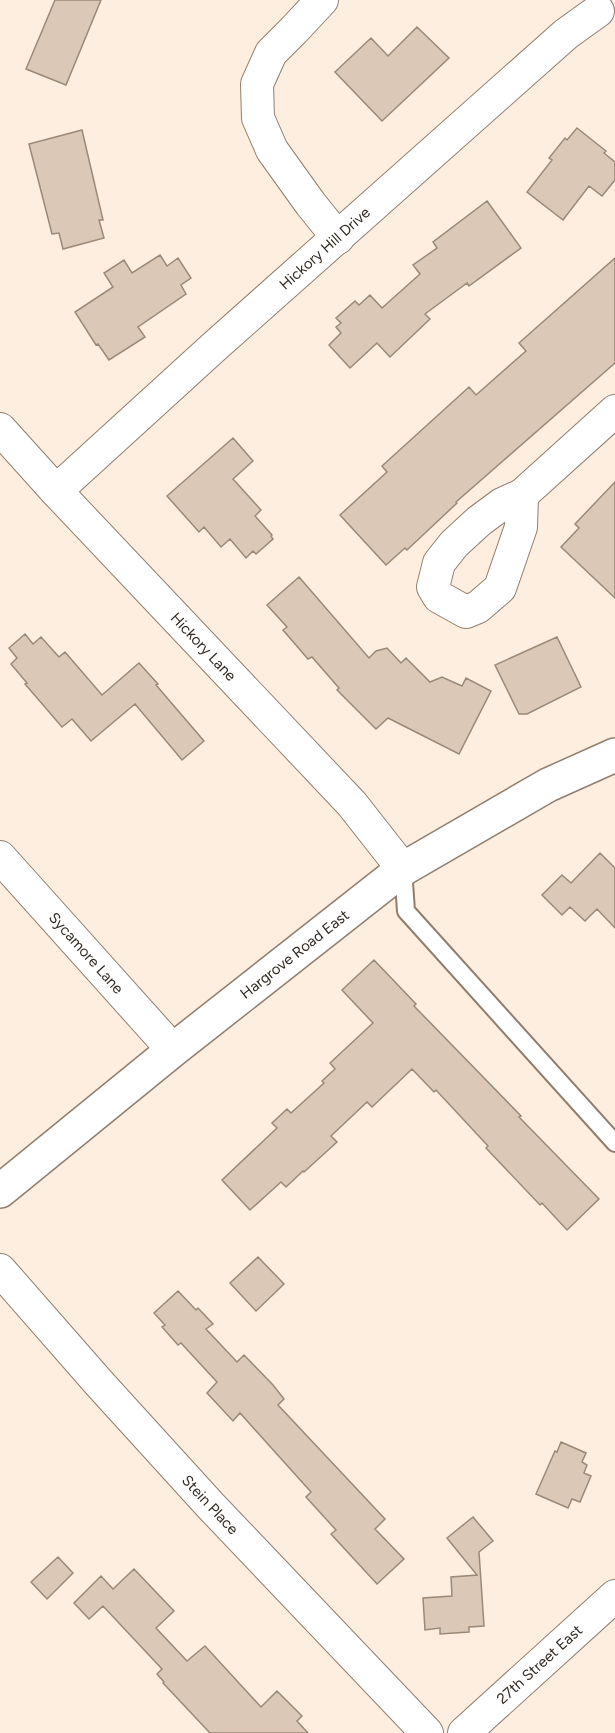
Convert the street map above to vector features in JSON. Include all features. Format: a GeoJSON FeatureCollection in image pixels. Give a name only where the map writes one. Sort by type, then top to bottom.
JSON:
{"type":"FeatureCollection","features":[{"type":"Feature","properties":{"kind":"main road","name":"Hargrove Road East"},"geometry":{"type":"LineString","coordinates":[[0,1191],[173,1050],[403,869],[548,785],[615,755]]}},
{"type":"Feature","properties":{"kind":"street"},"geometry":{"type":"LineString","coordinates":[[322,0],[271,53],[257,84],[258,118],[272,150],[338,238]]}},
{"type":"Feature","properties":{"kind":"street","name":"Hickory Hill Drive"},"geometry":{"type":"LineString","coordinates":[[56,491],[566,34],[598,11]]}},
{"type":"Feature","properties":{"kind":"street"},"geometry":{"type":"LineString","coordinates":[[522,495],[615,411]]}},
{"type":"Feature","properties":{"kind":"street","name":"Hickory Lane"},"geometry":{"type":"LineString","coordinates":[[0,429],[352,804],[403,869]]}},
{"type":"Feature","properties":{"kind":"street","name":"Sycamore Lane"},"geometry":{"type":"LineString","coordinates":[[0,857],[173,1050]]}},
{"type":"Feature","properties":{"kind":"street","name":"Stein Place"},"geometry":{"type":"LineString","coordinates":[[0,1270],[202,1496],[427,1733]]}},
{"type":"Feature","properties":{"kind":"street","name":"27th Street East"},"geometry":{"type":"LineString","coordinates":[[464,1733],[615,1596]]}},
{"type":"Feature","properties":{"kind":"lane"},"geometry":{"type":"LineString","coordinates":[[403,869],[406,911],[615,1143]]}},
{"type":"Feature","properties":{"kind":"building"},"geometry":{"type":"Polygon","coordinates":[[[55,0],[101,0],[66,85],[26,69],[55,0]]]}},
{"type":"Feature","properties":{"kind":"building"},"geometry":{"type":"Polygon","coordinates":[[[417,27],[449,58],[382,121],[335,72],[371,38],[388,56],[417,27]]]}},
{"type":"Feature","properties":{"kind":"building"},"geometry":{"type":"Polygon","coordinates":[[[577,128],[606,151],[604,153],[615,162],[615,180],[602,196],[589,186],[563,220],[527,192],[552,160],[549,158],[565,138],[567,140],[577,128]]]}},
{"type":"Feature","properties":{"kind":"building"},"geometry":{"type":"Polygon","coordinates":[[[82,130],[103,220],[99,220],[104,238],[63,249],[59,233],[52,234],[29,144],[82,130]]]}},
{"type":"Feature","properties":{"kind":"building"},"geometry":{"type":"Polygon","coordinates":[[[487,201],[521,248],[469,286],[467,283],[425,314],[430,319],[390,357],[377,343],[350,368],[329,345],[341,333],[336,327],[341,323],[336,318],[355,301],[359,305],[370,295],[382,308],[420,274],[413,265],[437,248],[433,242],[487,201]]]}},
{"type":"Feature","properties":{"kind":"building"},"geometry":{"type":"Polygon","coordinates":[[[160,255],[167,266],[178,258],[191,278],[181,285],[186,294],[138,327],[145,337],[109,360],[98,344],[96,345],[75,312],[113,287],[104,273],[124,260],[132,273],[160,255]]]}},
{"type":"Feature","properties":{"kind":"building"},"geometry":{"type":"Polygon","coordinates":[[[615,258],[615,363],[456,502],[407,550],[405,548],[386,565],[340,515],[387,472],[382,466],[469,387],[476,395],[526,351],[519,343],[615,258]]]}},
{"type":"Feature","properties":{"kind":"building"},"geometry":{"type":"Polygon","coordinates":[[[233,438],[253,461],[233,479],[261,510],[255,516],[273,539],[256,554],[253,551],[246,558],[230,539],[221,547],[204,527],[199,532],[167,496],[233,438]]]}},
{"type":"Feature","properties":{"kind":"building"},"geometry":{"type":"Polygon","coordinates":[[[615,482],[615,598],[561,547],[579,528],[575,524],[615,482]]]}},
{"type":"Feature","properties":{"kind":"building"},"geometry":{"type":"Polygon","coordinates":[[[299,577],[369,658],[376,651],[387,648],[401,663],[406,658],[430,682],[442,677],[462,686],[466,678],[491,691],[459,754],[388,718],[376,729],[337,690],[339,688],[312,657],[308,659],[283,630],[287,627],[267,605],[299,577]]]}},
{"type":"Feature","properties":{"kind":"building"},"geometry":{"type":"Polygon","coordinates":[[[25,634],[33,644],[41,637],[59,657],[65,652],[102,695],[139,663],[204,741],[182,760],[135,704],[91,741],[72,719],[62,727],[11,664],[17,658],[9,648],[25,634]]]}},
{"type":"Feature","properties":{"kind":"building"},"geometry":{"type":"Polygon","coordinates":[[[557,637],[581,687],[527,714],[519,714],[495,665],[557,637]]]}},
{"type":"Feature","properties":{"kind":"building"},"geometry":{"type":"Polygon","coordinates":[[[600,853],[615,868],[615,928],[597,909],[585,921],[570,907],[562,915],[542,895],[562,875],[571,883],[600,853]]]}},
{"type":"Feature","properties":{"kind":"building"},"geometry":{"type":"Polygon","coordinates":[[[374,960],[416,1004],[414,1006],[599,1199],[567,1230],[486,1148],[488,1146],[436,1090],[434,1092],[412,1069],[372,1107],[367,1102],[331,1136],[337,1142],[304,1172],[286,1187],[281,1182],[250,1210],[222,1180],[277,1128],[272,1123],[287,1109],[291,1113],[324,1083],[322,1081],[335,1069],[330,1063],[373,1023],[342,990],[374,960]]]}},
{"type":"Feature","properties":{"kind":"building"},"geometry":{"type":"Polygon","coordinates":[[[258,1257],[284,1284],[256,1311],[230,1283],[258,1257]]]}},
{"type":"Feature","properties":{"kind":"building"},"geometry":{"type":"Polygon","coordinates":[[[178,1291],[213,1324],[206,1329],[237,1362],[244,1355],[273,1385],[284,1399],[278,1405],[385,1519],[375,1529],[404,1559],[377,1584],[331,1534],[336,1530],[306,1497],[311,1492],[240,1413],[233,1421],[207,1393],[217,1382],[181,1343],[178,1345],[162,1327],[165,1325],[154,1313],[178,1291]]]}},
{"type":"Feature","properties":{"kind":"building"},"geometry":{"type":"Polygon","coordinates":[[[561,1442],[586,1453],[582,1462],[587,1465],[584,1473],[591,1476],[580,1502],[572,1499],[568,1508],[536,1494],[561,1442]]]}},
{"type":"Feature","properties":{"kind":"building"},"geometry":{"type":"Polygon","coordinates":[[[473,1517],[493,1541],[479,1552],[484,1626],[469,1627],[469,1632],[440,1634],[440,1628],[425,1630],[423,1598],[452,1596],[451,1577],[477,1575],[447,1538],[473,1517]]]}},
{"type":"Feature","properties":{"kind":"building"},"geometry":{"type":"Polygon","coordinates":[[[58,1557],[73,1573],[47,1599],[31,1582],[58,1557]]]}},
{"type":"Feature","properties":{"kind":"building"},"geometry":{"type":"Polygon","coordinates":[[[134,1569],[174,1611],[156,1628],[187,1661],[205,1646],[261,1707],[277,1691],[302,1716],[297,1721],[308,1733],[210,1733],[163,1683],[157,1674],[162,1669],[103,1606],[89,1619],[74,1603],[101,1576],[113,1589],[134,1569]]]}}]}
